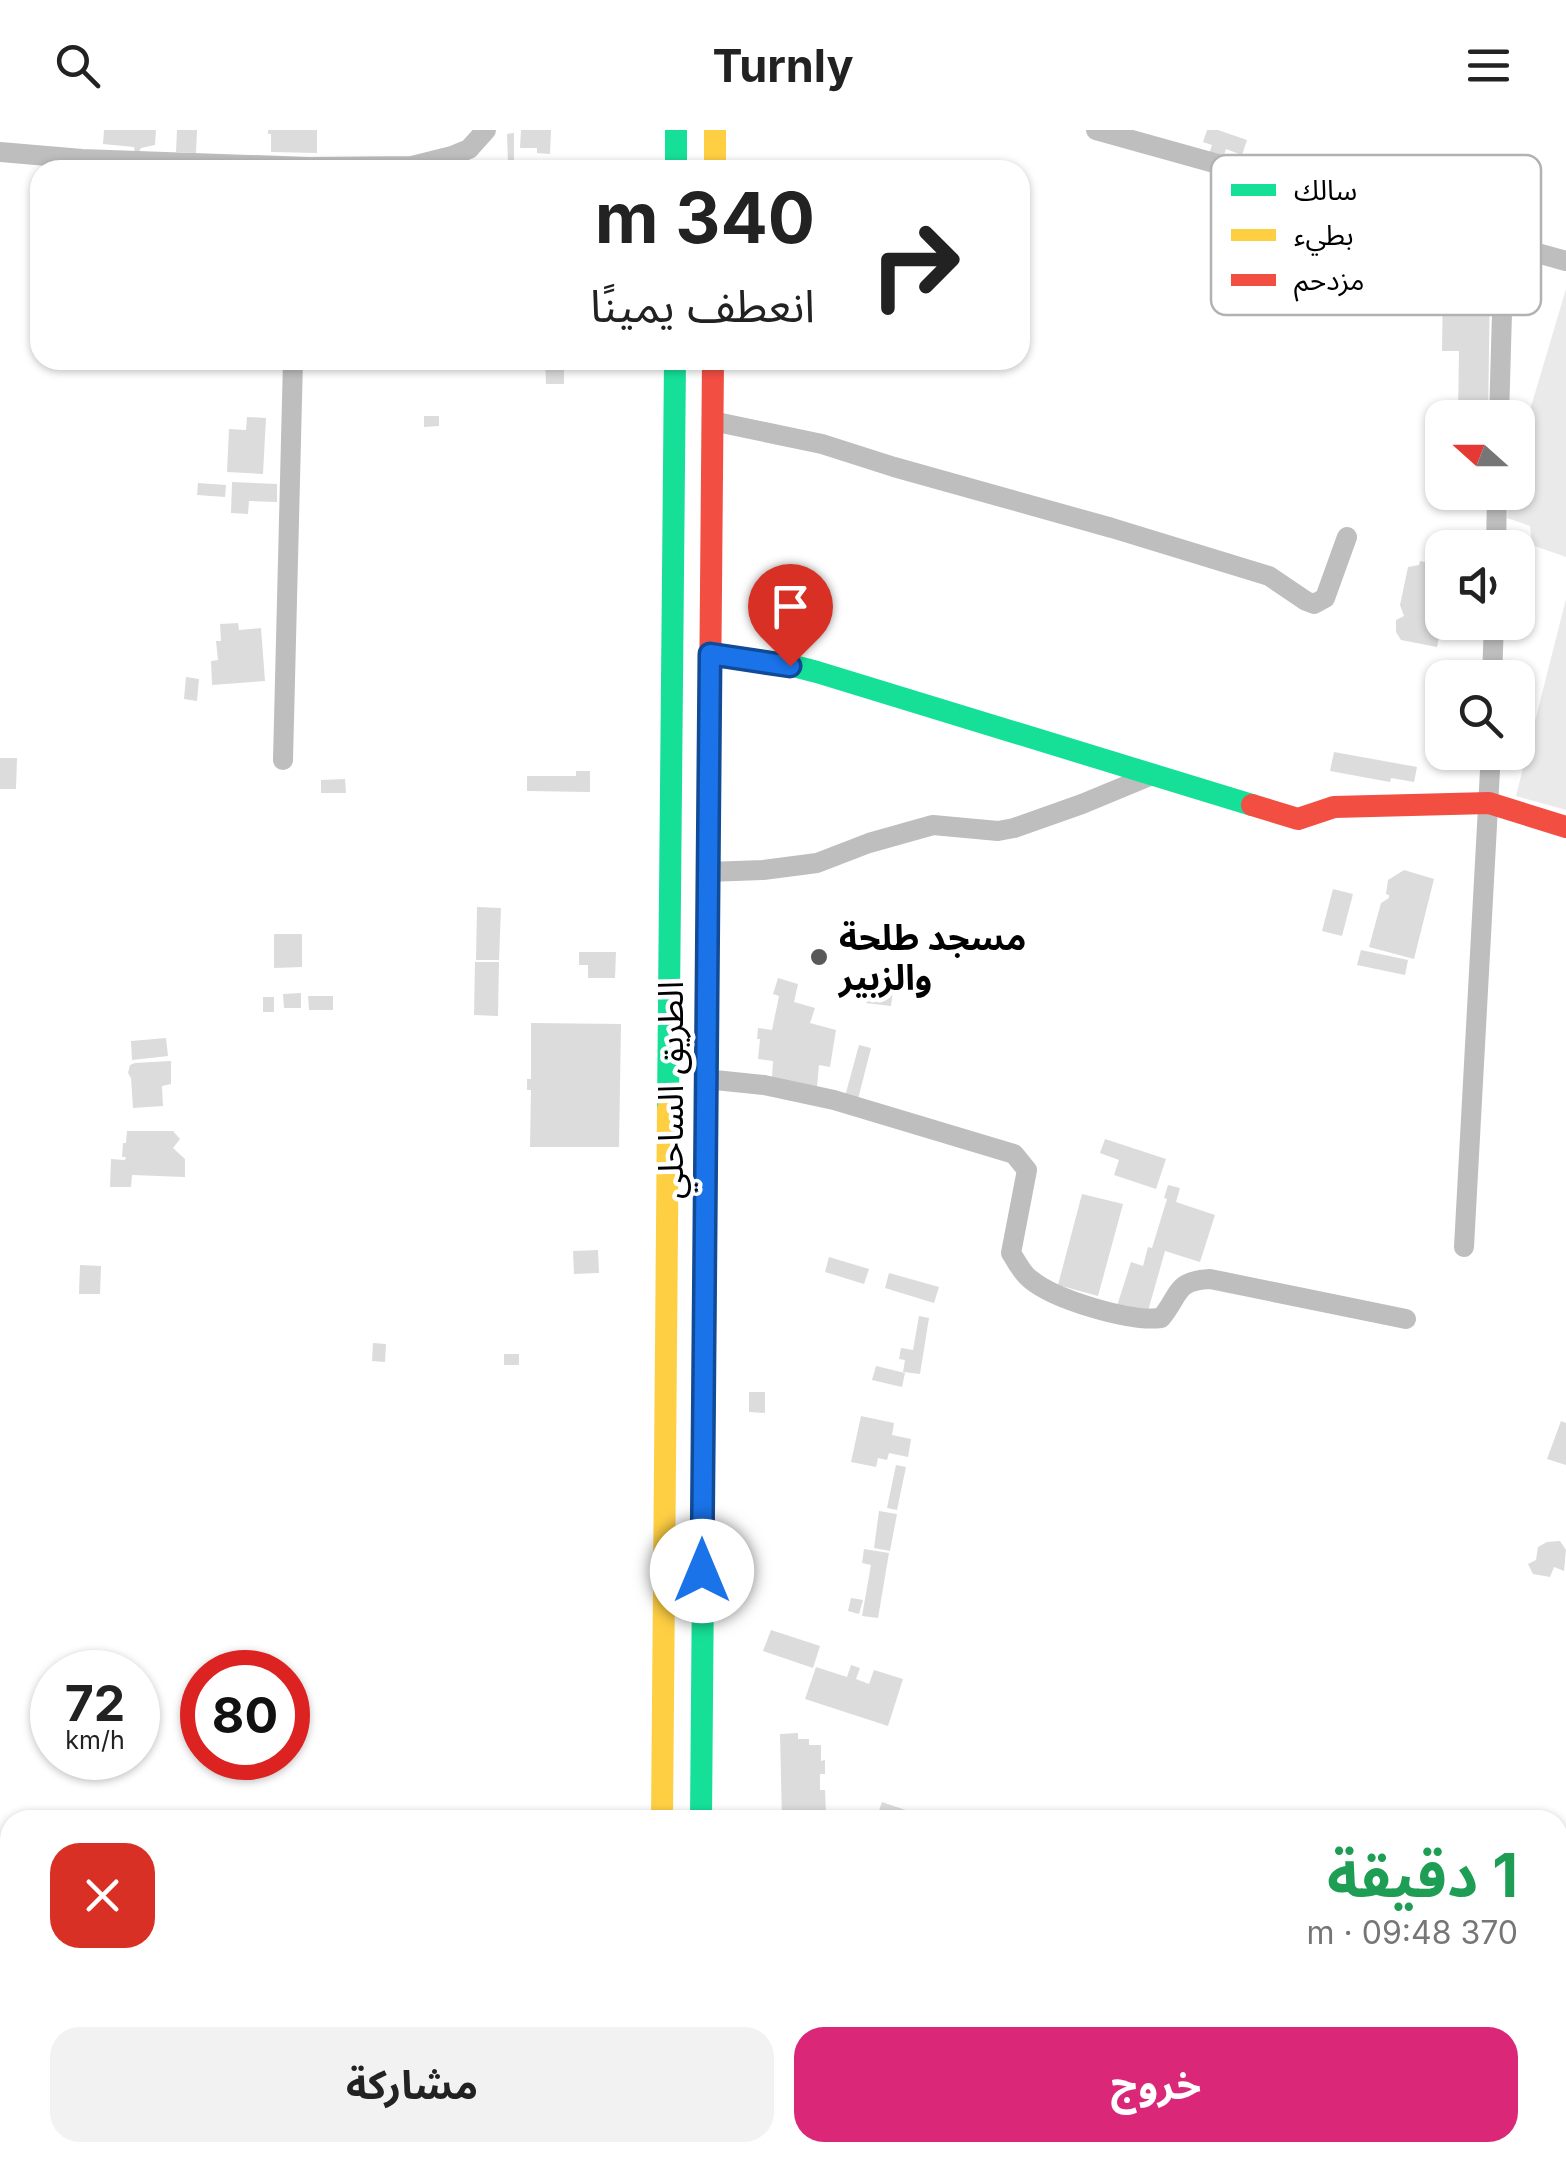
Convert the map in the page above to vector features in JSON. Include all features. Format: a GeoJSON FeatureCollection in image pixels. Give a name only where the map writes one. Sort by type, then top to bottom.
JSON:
{"type":"FeatureCollection","features":[{"type":"Feature","properties":{"kind":"main road"},"geometry":{"type":"LineString","coordinates":[[676,130],[676,160]]}},
{"type":"Feature","properties":{"kind":"main road"},"geometry":{"type":"LineString","coordinates":[[715,130],[715,160]]}},
{"type":"Feature","properties":{"kind":"main road","name":"الطريق الساحلي"},"geometry":{"type":"LineString","coordinates":[[662,1810],[674,370]]}},
{"type":"Feature","properties":{"kind":"main road","name":"الطريق الساحلي"},"geometry":{"type":"LineString","coordinates":[[701,1810],[713,370]]}},
{"type":"Feature","properties":{"kind":"main road"},"geometry":{"type":"LineString","coordinates":[[710,654],[817,672],[1298,819],[1334,807],[1489,802],[1566,827]]}},
{"type":"Feature","properties":{"kind":"street"},"geometry":{"type":"LineString","coordinates":[[436,160],[468,149],[486,130]]}},
{"type":"Feature","properties":{"kind":"street"},"geometry":{"type":"LineString","coordinates":[[1096,130],[1211,162]]}},
{"type":"Feature","properties":{"kind":"street"},"geometry":{"type":"LineString","coordinates":[[0,152],[130,160]]}},
{"type":"Feature","properties":{"kind":"street"},"geometry":{"type":"LineString","coordinates":[[1541,253],[1566,261]]}},
{"type":"Feature","properties":{"kind":"street"},"geometry":{"type":"LineString","coordinates":[[1500,400],[1502,315]]}},
{"type":"Feature","properties":{"kind":"street"},"geometry":{"type":"LineString","coordinates":[[283,760],[293,370]]}},
{"type":"Feature","properties":{"kind":"street"},"geometry":{"type":"LineString","coordinates":[[712,421],[822,444],[1270,576],[1314,604],[1325,598],[1347,537]]}},
{"type":"Feature","properties":{"kind":"street"},"geometry":{"type":"LineString","coordinates":[[1464,1247],[1490,770]]}},
{"type":"Feature","properties":{"kind":"street"},"geometry":{"type":"LineString","coordinates":[[708,872],[817,863],[933,825],[998,832],[1082,804],[1152,774]]}},
{"type":"Feature","properties":{"kind":"street"},"geometry":{"type":"LineString","coordinates":[[705,1079],[764,1085],[834,1100],[1014,1154],[1026,1170],[1012,1253],[1027,1277],[1050,1293],[1077,1303],[1148,1320],[1162,1318],[1178,1290],[1191,1280],[1210,1278],[1406,1319]]}},
{"type":"Feature","properties":{"kind":"shaded area"},"geometry":{"type":"Polygon","coordinates":[[[1566,289],[1566,557],[1535,546],[1535,530],[1507,518],[1508,510],[1535,510],[1533,400],[1566,289]]]}},
{"type":"Feature","properties":{"kind":"shaded area"},"geometry":{"type":"Polygon","coordinates":[[[1566,599],[1566,810],[1516,796],[1523,770],[1535,770],[1535,721],[1566,599]]]}},
{"type":"Feature","properties":{"kind":"building"},"geometry":{"type":"Polygon","coordinates":[[[104,130],[156,130],[155,145],[135,153],[134,147],[103,144],[104,130]]]}},
{"type":"Feature","properties":{"kind":"building"},"geometry":{"type":"Polygon","coordinates":[[[177,130],[197,130],[196,153],[176,152],[177,130]]]}},
{"type":"Feature","properties":{"kind":"building"},"geometry":{"type":"Polygon","coordinates":[[[268,130],[317,130],[317,153],[271,152],[268,130]]]}},
{"type":"Feature","properties":{"kind":"building"},"geometry":{"type":"Polygon","coordinates":[[[521,130],[551,130],[550,154],[537,153],[537,148],[520,148],[521,130]]]}},
{"type":"Feature","properties":{"kind":"building"},"geometry":{"type":"Polygon","coordinates":[[[1207,130],[1247,140],[1242,155],[1226,149],[1224,155],[1211,158],[1208,157],[1212,145],[1203,142],[1207,130]]]}},
{"type":"Feature","properties":{"kind":"building"},"geometry":{"type":"Polygon","coordinates":[[[514,133],[514,160],[508,160],[507,134],[514,133]]]}},
{"type":"Feature","properties":{"kind":"building"},"geometry":{"type":"Polygon","coordinates":[[[1443,315],[1490,315],[1488,400],[1458,400],[1459,351],[1442,351],[1443,315]]]}},
{"type":"Feature","properties":{"kind":"building"},"geometry":{"type":"Polygon","coordinates":[[[545,370],[564,370],[564,384],[546,384],[545,370]]]}},
{"type":"Feature","properties":{"kind":"building"},"geometry":{"type":"Polygon","coordinates":[[[424,416],[439,416],[439,426],[424,427],[424,416]]]}},
{"type":"Feature","properties":{"kind":"building"},"geometry":{"type":"Polygon","coordinates":[[[247,417],[266,418],[263,474],[227,472],[229,429],[246,430],[247,417]]]}},
{"type":"Feature","properties":{"kind":"building"},"geometry":{"type":"Polygon","coordinates":[[[232,482],[277,484],[277,502],[249,501],[248,514],[231,513],[232,482]]]}},
{"type":"Feature","properties":{"kind":"building"},"geometry":{"type":"Polygon","coordinates":[[[198,483],[226,485],[225,497],[197,495],[198,483]]]}},
{"type":"Feature","properties":{"kind":"building"},"geometry":{"type":"Polygon","coordinates":[[[1420,561],[1425,562],[1425,640],[1438,640],[1437,647],[1401,640],[1396,632],[1396,620],[1404,616],[1400,605],[1408,567],[1419,565],[1420,561]]]}},
{"type":"Feature","properties":{"kind":"building"},"geometry":{"type":"Polygon","coordinates":[[[238,623],[239,630],[261,628],[265,681],[212,685],[211,661],[218,660],[216,641],[221,641],[220,624],[238,623]]]}},
{"type":"Feature","properties":{"kind":"building"},"geometry":{"type":"Polygon","coordinates":[[[186,677],[199,679],[197,701],[184,699],[186,677]]]}},
{"type":"Feature","properties":{"kind":"building"},"geometry":{"type":"Polygon","coordinates":[[[1334,752],[1417,767],[1414,782],[1391,778],[1390,782],[1330,771],[1334,752]]]}},
{"type":"Feature","properties":{"kind":"building"},"geometry":{"type":"Polygon","coordinates":[[[0,758],[17,758],[16,789],[0,789],[0,758]]]}},
{"type":"Feature","properties":{"kind":"building"},"geometry":{"type":"Polygon","coordinates":[[[576,771],[590,771],[590,792],[527,791],[527,776],[576,776],[576,771]]]}},
{"type":"Feature","properties":{"kind":"building"},"geometry":{"type":"Polygon","coordinates":[[[345,779],[346,793],[321,793],[321,780],[345,779]]]}},
{"type":"Feature","properties":{"kind":"building"},"geometry":{"type":"Polygon","coordinates":[[[1404,870],[1434,879],[1414,959],[1369,947],[1381,903],[1389,898],[1388,880],[1404,870]]]}},
{"type":"Feature","properties":{"kind":"building"},"geometry":{"type":"Polygon","coordinates":[[[1333,889],[1353,894],[1342,936],[1322,931],[1333,889]]]}},
{"type":"Feature","properties":{"kind":"building"},"geometry":{"type":"Polygon","coordinates":[[[477,907],[501,908],[499,960],[476,960],[477,907]]]}},
{"type":"Feature","properties":{"kind":"building"},"geometry":{"type":"Polygon","coordinates":[[[274,934],[302,934],[302,967],[274,968],[274,934]]]}},
{"type":"Feature","properties":{"kind":"building"},"geometry":{"type":"Polygon","coordinates":[[[1361,950],[1408,960],[1405,975],[1357,965],[1361,950]]]}},
{"type":"Feature","properties":{"kind":"building"},"geometry":{"type":"Polygon","coordinates":[[[579,952],[616,952],[615,978],[588,978],[588,965],[579,965],[579,952]]]}},
{"type":"Feature","properties":{"kind":"building"},"geometry":{"type":"Polygon","coordinates":[[[475,962],[499,962],[498,1016],[474,1015],[475,962]]]}},
{"type":"Feature","properties":{"kind":"building"},"geometry":{"type":"Polygon","coordinates":[[[869,973],[895,976],[891,1006],[866,1003],[869,973]]]}},
{"type":"Feature","properties":{"kind":"building"},"geometry":{"type":"Polygon","coordinates":[[[778,978],[798,984],[794,1002],[815,1008],[810,1023],[836,1030],[830,1067],[819,1065],[816,1098],[771,1092],[773,1061],[758,1059],[758,1028],[772,1030],[779,996],[773,994],[778,978]]]}},
{"type":"Feature","properties":{"kind":"building"},"geometry":{"type":"Polygon","coordinates":[[[301,993],[301,1008],[284,1008],[283,994],[301,993]]]}},
{"type":"Feature","properties":{"kind":"building"},"geometry":{"type":"Polygon","coordinates":[[[308,996],[333,996],[333,1010],[309,1010],[308,996]]]}},
{"type":"Feature","properties":{"kind":"building"},"geometry":{"type":"Polygon","coordinates":[[[263,997],[274,997],[274,1012],[263,1012],[263,997]]]}},
{"type":"Feature","properties":{"kind":"building"},"geometry":{"type":"Polygon","coordinates":[[[531,1023],[621,1024],[619,1147],[530,1147],[531,1090],[527,1090],[527,1079],[531,1079],[531,1023]]]}},
{"type":"Feature","properties":{"kind":"building"},"geometry":{"type":"Polygon","coordinates":[[[166,1038],[168,1056],[132,1060],[131,1041],[166,1038]]]}},
{"type":"Feature","properties":{"kind":"building"},"geometry":{"type":"Polygon","coordinates":[[[859,1045],[871,1048],[857,1103],[844,1100],[859,1045]]]}},
{"type":"Feature","properties":{"kind":"building"},"geometry":{"type":"Polygon","coordinates":[[[171,1061],[171,1084],[162,1086],[163,1106],[133,1108],[130,1065],[171,1061]]]}},
{"type":"Feature","properties":{"kind":"building"},"geometry":{"type":"Polygon","coordinates":[[[127,1131],[173,1131],[180,1139],[173,1148],[185,1159],[185,1177],[132,1175],[131,1187],[110,1187],[111,1159],[125,1160],[122,1157],[127,1131]]]}},
{"type":"Feature","properties":{"kind":"building"},"geometry":{"type":"Polygon","coordinates":[[[1105,1139],[1166,1159],[1156,1189],[1114,1175],[1119,1160],[1100,1153],[1105,1139]]]}},
{"type":"Feature","properties":{"kind":"building"},"geometry":{"type":"Polygon","coordinates":[[[1168,1185],[1180,1188],[1176,1202],[1215,1215],[1200,1262],[1165,1251],[1144,1325],[1116,1309],[1131,1262],[1143,1266],[1148,1247],[1152,1248],[1168,1185]]]}},
{"type":"Feature","properties":{"kind":"building"},"geometry":{"type":"Polygon","coordinates":[[[1082,1194],[1123,1204],[1098,1296],[1058,1285],[1082,1194]]]}},
{"type":"Feature","properties":{"kind":"building"},"geometry":{"type":"Polygon","coordinates":[[[598,1250],[599,1273],[574,1274],[573,1251],[598,1250]]]}},
{"type":"Feature","properties":{"kind":"building"},"geometry":{"type":"Polygon","coordinates":[[[829,1257],[869,1269],[864,1284],[825,1272],[829,1257]]]}},
{"type":"Feature","properties":{"kind":"building"},"geometry":{"type":"Polygon","coordinates":[[[80,1265],[101,1266],[100,1294],[79,1294],[80,1265]]]}},
{"type":"Feature","properties":{"kind":"building"},"geometry":{"type":"Polygon","coordinates":[[[889,1273],[939,1287],[934,1303],[885,1288],[889,1273]]]}},
{"type":"Feature","properties":{"kind":"building"},"geometry":{"type":"Polygon","coordinates":[[[919,1316],[929,1318],[920,1374],[903,1372],[901,1348],[913,1350],[919,1316]]]}},
{"type":"Feature","properties":{"kind":"building"},"geometry":{"type":"Polygon","coordinates":[[[373,1343],[386,1344],[385,1362],[372,1361],[373,1343]]]}},
{"type":"Feature","properties":{"kind":"building"},"geometry":{"type":"Polygon","coordinates":[[[504,1354],[519,1354],[519,1365],[504,1365],[504,1354]]]}},
{"type":"Feature","properties":{"kind":"building"},"geometry":{"type":"Polygon","coordinates":[[[876,1366],[905,1373],[902,1387],[872,1380],[876,1366]]]}},
{"type":"Feature","properties":{"kind":"building"},"geometry":{"type":"Polygon","coordinates":[[[749,1392],[765,1392],[765,1413],[749,1412],[749,1392]]]}},
{"type":"Feature","properties":{"kind":"building"},"geometry":{"type":"Polygon","coordinates":[[[861,1416],[894,1423],[892,1435],[911,1439],[908,1457],[889,1453],[887,1460],[878,1458],[876,1467],[851,1462],[861,1416]]]}},
{"type":"Feature","properties":{"kind":"building"},"geometry":{"type":"Polygon","coordinates":[[[1561,1421],[1566,1423],[1566,1465],[1547,1459],[1561,1421]]]}},
{"type":"Feature","properties":{"kind":"building"},"geometry":{"type":"Polygon","coordinates":[[[896,1465],[906,1467],[897,1510],[887,1508],[896,1465]]]}},
{"type":"Feature","properties":{"kind":"building"},"geometry":{"type":"Polygon","coordinates":[[[879,1511],[897,1514],[890,1551],[874,1548],[879,1511]]]}},
{"type":"Feature","properties":{"kind":"building"},"geometry":{"type":"Polygon","coordinates":[[[1560,1541],[1566,1550],[1564,1571],[1554,1567],[1550,1577],[1533,1574],[1528,1564],[1536,1560],[1538,1547],[1560,1541]]]}},
{"type":"Feature","properties":{"kind":"building"},"geometry":{"type":"Polygon","coordinates":[[[864,1549],[889,1553],[878,1618],[862,1616],[871,1565],[862,1563],[864,1549]]]}},
{"type":"Feature","properties":{"kind":"building"},"geometry":{"type":"Polygon","coordinates":[[[851,1598],[863,1600],[859,1614],[848,1611],[851,1598]]]}},
{"type":"Feature","properties":{"kind":"building"},"geometry":{"type":"Polygon","coordinates":[[[771,1630],[820,1646],[813,1668],[763,1651],[771,1630]]]}},
{"type":"Feature","properties":{"kind":"building"},"geometry":{"type":"Polygon","coordinates":[[[851,1665],[860,1668],[856,1679],[869,1684],[874,1670],[903,1679],[888,1726],[805,1699],[816,1667],[847,1677],[851,1665]]]}},
{"type":"Feature","properties":{"kind":"building"},"geometry":{"type":"Polygon","coordinates":[[[798,1733],[798,1739],[809,1739],[809,1745],[821,1745],[825,1774],[820,1774],[820,1790],[825,1790],[826,1810],[782,1810],[780,1734],[798,1733]]]}},
{"type":"Feature","properties":{"kind":"building"},"geometry":{"type":"Polygon","coordinates":[[[882,1802],[906,1810],[879,1810],[882,1802]]]}},
{"type":"Feature","properties":{"kind":"traffic: fast"},"geometry":{"type":"LineString","coordinates":[[676,130],[676,160]]}},
{"type":"Feature","properties":{"kind":"traffic: fast"},"geometry":{"type":"LineString","coordinates":[[668,1109],[675,370]]}},
{"type":"Feature","properties":{"kind":"traffic: fast"},"geometry":{"type":"LineString","coordinates":[[710,654],[817,672],[1252,805]]}},
{"type":"Feature","properties":{"kind":"traffic: fast"},"geometry":{"type":"LineString","coordinates":[[701,1810],[706,1214]]}},
{"type":"Feature","properties":{"kind":"traffic: slow"},"geometry":{"type":"LineString","coordinates":[[715,130],[715,160]]}},
{"type":"Feature","properties":{"kind":"traffic: slow"},"geometry":{"type":"LineString","coordinates":[[706,1214],[709,816]]}},
{"type":"Feature","properties":{"kind":"traffic: slow"},"geometry":{"type":"LineString","coordinates":[[662,1810],[668,1109]]}},
{"type":"Feature","properties":{"kind":"traffic: jam"},"geometry":{"type":"LineString","coordinates":[[709,816],[713,370]]}},
{"type":"Feature","properties":{"kind":"traffic: jam"},"geometry":{"type":"LineString","coordinates":[[1252,805],[1298,819],[1334,807],[1489,803],[1566,827]]}},
{"type":"Feature","properties":{"kind":"place","name":"مسجد طلحة والزبير"},"geometry":{"type":"Point","coordinates":[819,957]}},
{"type":"Feature","properties":{"kind":"route"},"geometry":{"type":"LineString","coordinates":[[702,1571],[710,654],[790,666]]}}]}
